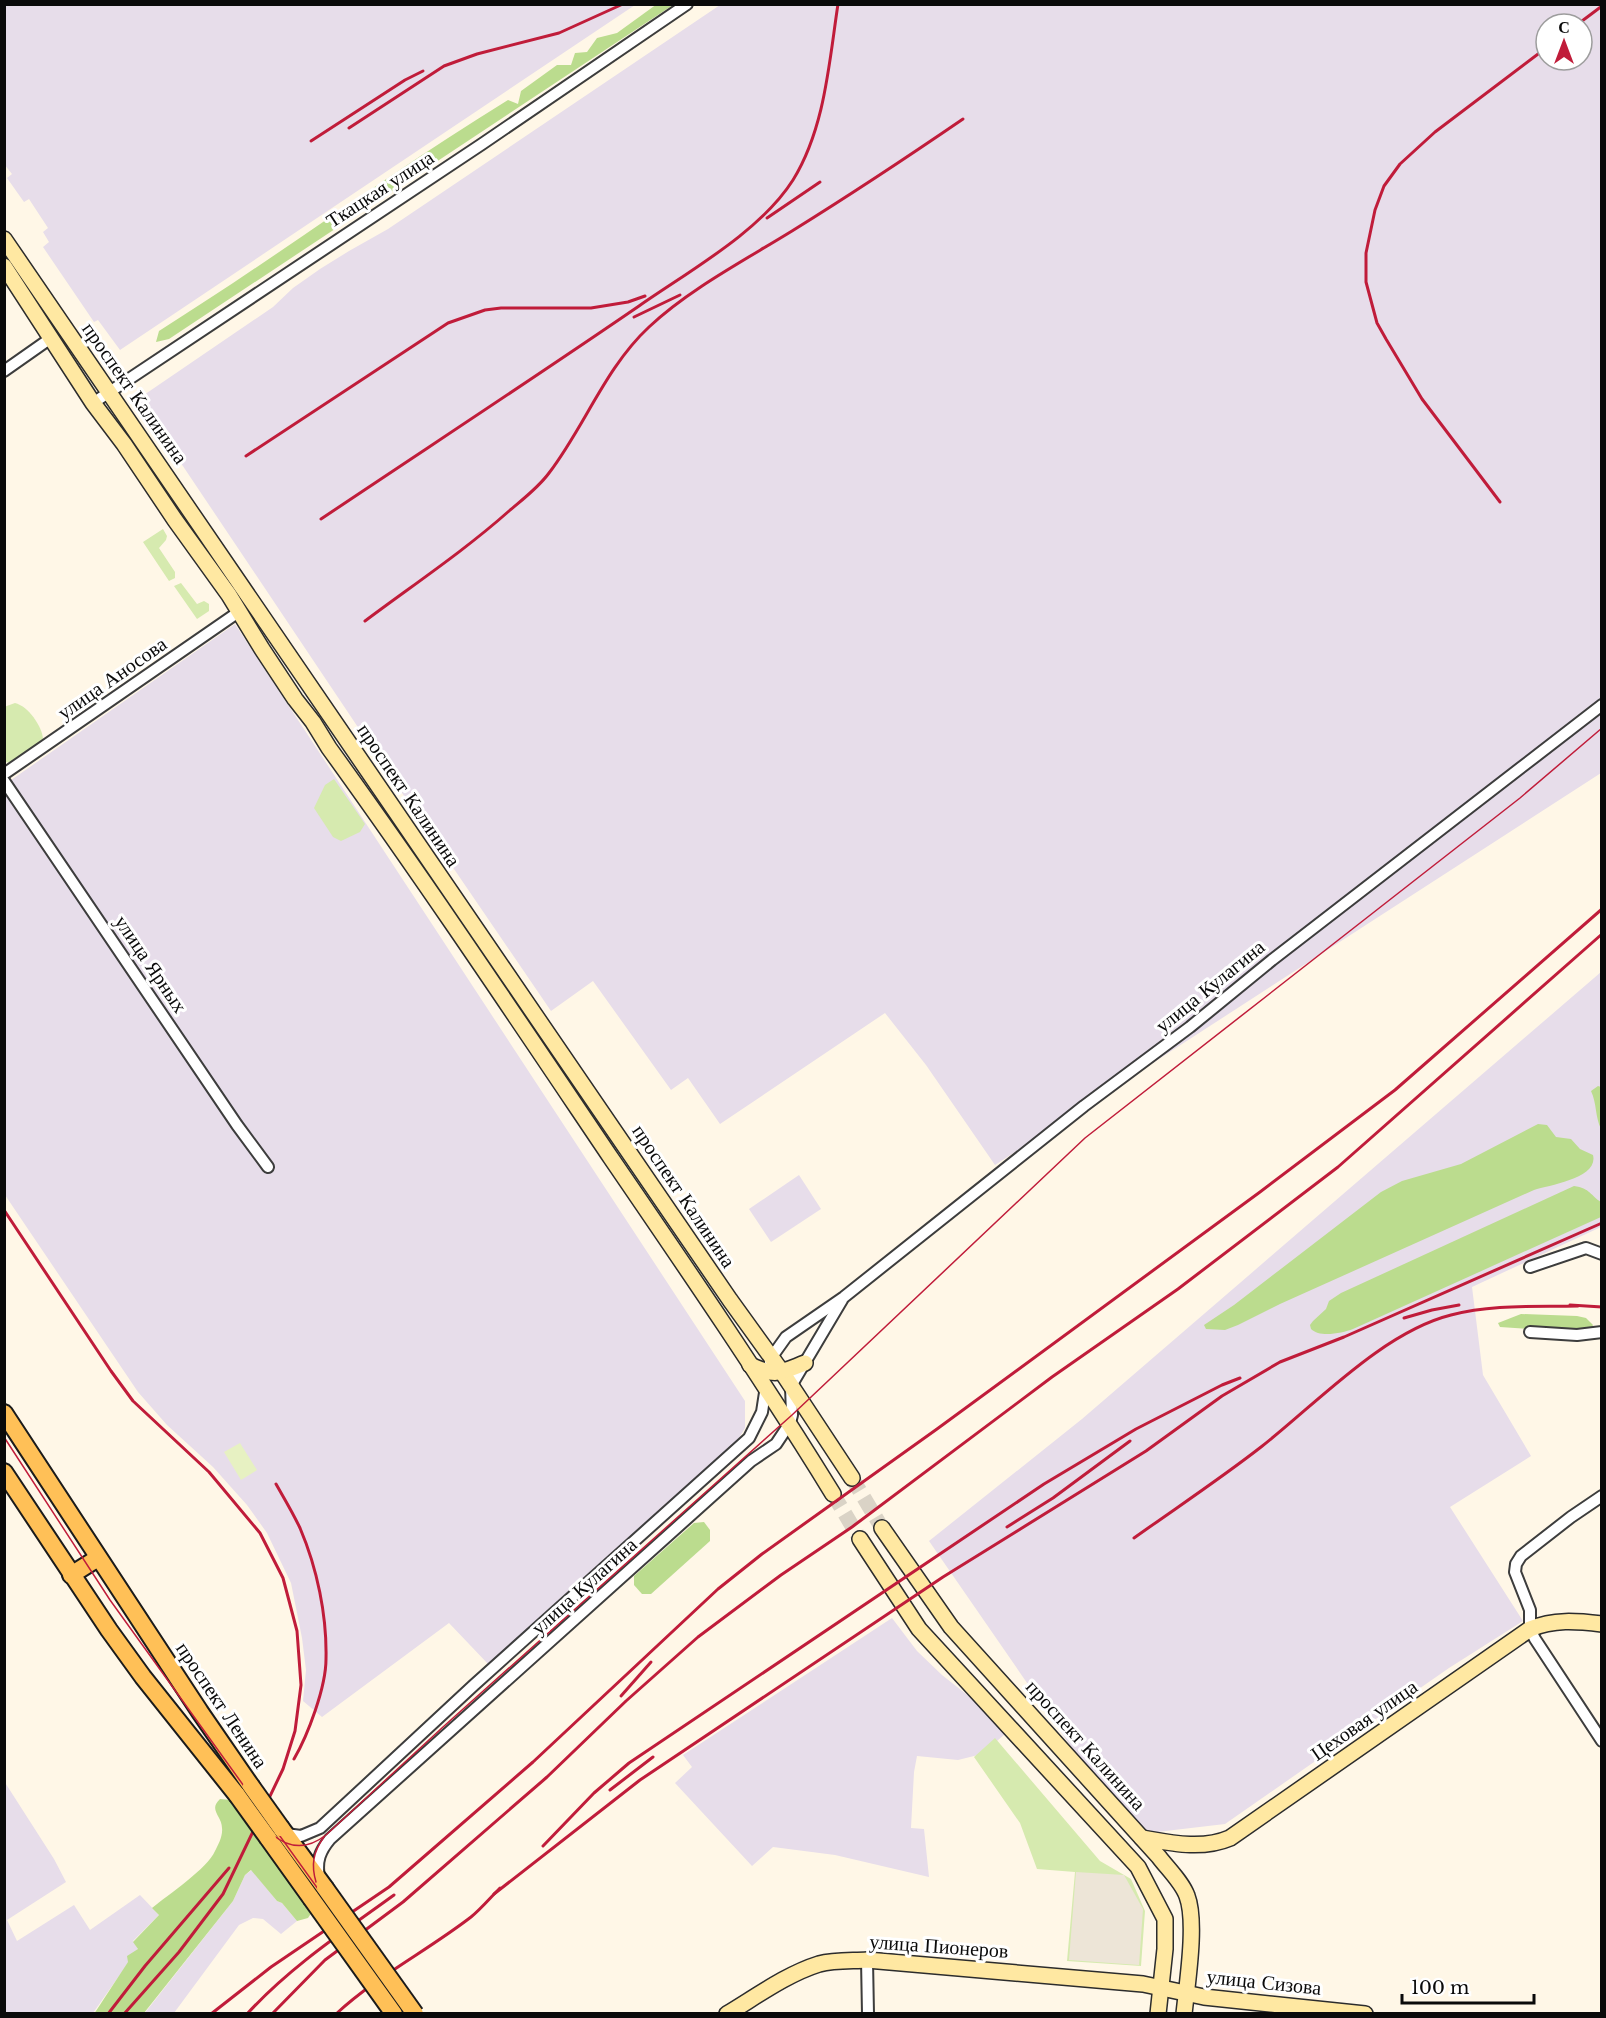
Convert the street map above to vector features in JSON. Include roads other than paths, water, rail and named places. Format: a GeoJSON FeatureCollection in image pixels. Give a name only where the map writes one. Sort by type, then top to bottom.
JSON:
{"type":"FeatureCollection","features":[{"type":"Feature","properties":{"kind":"main road","name":"проспект Калинина"},"geometry":{"type":"LineString","coordinates":[[4,239],[110,392],[246,607],[771,1358],[772,1378]]}},
{"type":"Feature","properties":{"kind":"main road","name":"проспект Калинина"},"geometry":{"type":"LineString","coordinates":[[4,266],[93,403],[124,444],[175,520],[246,607],[295,699],[314,722],[329,748],[475,957],[750,1365],[791,1386],[852,1478]]}},
{"type":"Feature","properties":{"kind":"main road"},"geometry":{"type":"LineString","coordinates":[[51,338],[66,330]]}},
{"type":"Feature","properties":{"kind":"main road"},"geometry":{"type":"LineString","coordinates":[[805,1363],[772,1378],[787,1419],[833,1494]]}},
{"type":"Feature","properties":{"kind":"main road","name":"проспект Ленина"},"geometry":{"type":"LineString","coordinates":[[4,1413],[244,1791]]}},
{"type":"Feature","properties":{"kind":"main road","name":"проспект Ленина"},"geometry":{"type":"LineString","coordinates":[[4,1472],[71,1575],[143,1677],[244,1791],[322,1884],[415,2013]]}},
{"type":"Feature","properties":{"kind":"main road","name":"проспект Калинина"},"geometry":{"type":"LineString","coordinates":[[882,1528],[951,1627],[1159,1857],[1187,1894],[1191,1913],[1189,1975],[1184,2013]]}},
{"type":"Feature","properties":{"kind":"main road"},"geometry":{"type":"LineString","coordinates":[[860,1539],[919,1629],[1138,1867],[1165,1919],[1165,1949],[1158,2013]]}},
{"type":"Feature","properties":{"kind":"main road"},"geometry":{"type":"LineString","coordinates":[[71,1575],[98,1558]]}},
{"type":"Feature","properties":{"kind":"main road","name":"Цеховая улица"},"geometry":{"type":"LineString","coordinates":[[1138,1867],[1159,1857],[1201,1851],[1230,1838],[1530,1629],[1544,1623],[1561,1621],[1602,1624]]}},
{"type":"Feature","properties":{"kind":"main road","name":"проспект Ленина"},"geometry":{"type":"LineString","coordinates":[[278,1833],[311,1898],[394,2013]]}},
{"type":"Feature","properties":{"kind":"main road"},"geometry":{"type":"LineString","coordinates":[[1123,1851],[1142,1838]]}},
{"type":"Feature","properties":{"kind":"main road","name":"Цеховая улица"},"geometry":{"type":"LineString","coordinates":[[1142,1838],[1190,1845],[1220,1842]]}},
{"type":"Feature","properties":{"kind":"main road","name":"улица Пионеров"},"geometry":{"type":"LineString","coordinates":[[727,2013],[781,1982],[820,1964],[838,1961],[867,1960],[1143,1984],[1160,1989]]}},
{"type":"Feature","properties":{"kind":"main road","name":"улица Сизова"},"geometry":{"type":"LineString","coordinates":[[1160,1989],[1230,2001],[1365,2013]]}},
{"type":"Feature","properties":{"kind":"street","name":"Ткацкая улица"},"geometry":{"type":"LineString","coordinates":[[93,403],[482,144],[687,4]]}},
{"type":"Feature","properties":{"kind":"street"},"geometry":{"type":"LineString","coordinates":[[4,371],[51,338]]}},
{"type":"Feature","properties":{"kind":"street","name":"улица Аносова"},"geometry":{"type":"LineString","coordinates":[[4,774],[246,607]]}},
{"type":"Feature","properties":{"kind":"street","name":"улица Кулагина"},"geometry":{"type":"LineString","coordinates":[[771,1358],[786,1337],[844,1298],[1084,1106],[1190,1027],[1281,952],[1602,705]]}},
{"type":"Feature","properties":{"kind":"street","name":"улица Ярных"},"geometry":{"type":"LineString","coordinates":[[4,781],[268,1167]]}},
{"type":"Feature","properties":{"kind":"street"},"geometry":{"type":"LineString","coordinates":[[1530,1267],[1586,1248],[1602,1254]]}},
{"type":"Feature","properties":{"kind":"street","name":"улица Кулагина"},"geometry":{"type":"LineString","coordinates":[[791,1386],[844,1298]]}},
{"type":"Feature","properties":{"kind":"street"},"geometry":{"type":"LineString","coordinates":[[1530,1332],[1577,1335],[1602,1332]]}},
{"type":"Feature","properties":{"kind":"street","name":"улица Кулагина"},"geometry":{"type":"LineString","coordinates":[[278,1833],[301,1836],[320,1828],[474,1685],[749,1438],[762,1412],[772,1378]]}},
{"type":"Feature","properties":{"kind":"street"},"geometry":{"type":"LineString","coordinates":[[787,1419],[792,1415],[791,1386]]}},
{"type":"Feature","properties":{"kind":"street","name":"улица Кулагина"},"geometry":{"type":"LineString","coordinates":[[322,1884],[317,1861],[325,1845],[387,1786],[751,1461],[776,1444],[787,1419]]}},
{"type":"Feature","properties":{"kind":"street"},"geometry":{"type":"LineString","coordinates":[[1602,1496],[1521,1556],[1516,1564],[1515,1572],[1530,1610],[1530,1629],[1545,1657],[1602,1741]]}},
{"type":"Feature","properties":{"kind":"street"},"geometry":{"type":"LineString","coordinates":[[474,1685],[487,1697]]}},
{"type":"Feature","properties":{"kind":"street"},"geometry":{"type":"LineString","coordinates":[[400,1753],[411,1765]]}},
{"type":"Feature","properties":{"kind":"street"},"geometry":{"type":"LineString","coordinates":[[377,1775],[387,1786]]}},
{"type":"Feature","properties":{"kind":"street"},"geometry":{"type":"LineString","coordinates":[[867,1960],[868,2013]]}},
{"type":"Feature","properties":{"kind":"tunnel"},"geometry":{"type":"LineString","coordinates":[[852,1478],[882,1528]]}},
{"type":"Feature","properties":{"kind":"tunnel"},"geometry":{"type":"LineString","coordinates":[[833,1494],[860,1539]]}},
{"type":"Feature","properties":{"kind":"tram line"},"geometry":{"type":"LineString","coordinates":[[273,1835],[286,1843],[299,1846],[313,1843],[326,1835],[443,1727],[792,1415],[1085,1138],[1520,798],[1602,728]]}},
{"type":"Feature","properties":{"kind":"tram line"},"geometry":{"type":"LineString","coordinates":[[4,1437],[110,1600],[408,2014]]}},
{"type":"Feature","properties":{"kind":"tram line"},"geometry":{"type":"LineString","coordinates":[[316,1882],[314,1859],[317,1848],[324,1837]]}},
{"type":"Feature","properties":{"kind":"railway"},"geometry":{"type":"LineString","coordinates":[[349,128],[444,66],[477,54],[559,33],[623,4]]}},
{"type":"Feature","properties":{"kind":"railway"},"geometry":{"type":"LineString","coordinates":[[321,519],[701,264],[762,217],[793,180],[812,139],[824,95],[838,4]]}},
{"type":"Feature","properties":{"kind":"railway"},"geometry":{"type":"LineString","coordinates":[[1594,12],[1602,6]]}},
{"type":"Feature","properties":{"kind":"railway"},"geometry":{"type":"LineString","coordinates":[[1500,502],[1422,399],[1377,323],[1366,282],[1366,253],[1375,210],[1384,186],[1400,164],[1435,132],[1534,57]]}},
{"type":"Feature","properties":{"kind":"railway"},"geometry":{"type":"LineString","coordinates":[[311,141],[405,80],[423,71]]}},
{"type":"Feature","properties":{"kind":"railway"},"geometry":{"type":"LineString","coordinates":[[365,621],[474,540],[540,484],[562,455],[620,360],[664,313],[699,288],[835,204],[963,119]]}},
{"type":"Feature","properties":{"kind":"railway"},"geometry":{"type":"LineString","coordinates":[[767,218],[820,182]]}},
{"type":"Feature","properties":{"kind":"railway"},"geometry":{"type":"LineString","coordinates":[[634,317],[680,295]]}},
{"type":"Feature","properties":{"kind":"railway"},"geometry":{"type":"LineString","coordinates":[[246,456],[448,323],[485,310],[591,308],[628,302],[645,296]]}},
{"type":"Feature","properties":{"kind":"railway"},"geometry":{"type":"LineString","coordinates":[[211,2014],[271,1967],[389,1887],[533,1762],[718,1589],[762,1554],[937,1429],[1395,1090],[1602,909]]}},
{"type":"Feature","properties":{"kind":"railway"},"geometry":{"type":"LineString","coordinates":[[272,2014],[325,1960],[403,1902],[547,1777],[626,1701],[698,1637],[781,1575],[852,1527],[1052,1377],[1178,1289],[1338,1167],[1602,934]]}},
{"type":"Feature","properties":{"kind":"railway"},"geometry":{"type":"LineString","coordinates":[[4,1210],[133,1401],[209,1472],[260,1533],[283,1578],[297,1631],[301,1685],[295,1731],[283,1769],[223,1894],[179,1952],[124,2014]]}},
{"type":"Feature","properties":{"kind":"railway"},"geometry":{"type":"LineString","coordinates":[[494,1894],[640,1780],[943,1577],[1146,1451],[1222,1396],[1280,1362],[1344,1337],[1602,1223]]}},
{"type":"Feature","properties":{"kind":"railway"},"geometry":{"type":"LineString","coordinates":[[1404,1318],[1459,1305]]}},
{"type":"Feature","properties":{"kind":"railway"},"geometry":{"type":"LineString","coordinates":[[1570,1305],[1602,1307]]}},
{"type":"Feature","properties":{"kind":"railway"},"geometry":{"type":"LineString","coordinates":[[1134,1538],[1245,1459],[1351,1371],[1400,1337],[1426,1324],[1467,1311],[1514,1307],[1578,1306]]}},
{"type":"Feature","properties":{"kind":"railway"},"geometry":{"type":"LineString","coordinates":[[543,1846],[594,1793],[629,1763],[1044,1484],[1136,1429],[1240,1378]]}},
{"type":"Feature","properties":{"kind":"railway"},"geometry":{"type":"LineString","coordinates":[[1007,1527],[1053,1498],[1130,1441]]}},
{"type":"Feature","properties":{"kind":"railway"},"geometry":{"type":"LineString","coordinates":[[276,1484],[300,1528],[311,1559],[320,1592],[325,1626],[326,1659],[320,1697],[294,1759]]}},
{"type":"Feature","properties":{"kind":"railway"},"geometry":{"type":"LineString","coordinates":[[621,1696],[651,1662]]}},
{"type":"Feature","properties":{"kind":"railway"},"geometry":{"type":"LineString","coordinates":[[610,1790],[653,1757]]}},
{"type":"Feature","properties":{"kind":"railway"},"geometry":{"type":"LineString","coordinates":[[108,2014],[145,1966],[229,1868]]}},
{"type":"Feature","properties":{"kind":"railway"},"geometry":{"type":"LineString","coordinates":[[336,2014],[368,1988],[471,1917],[500,1888]]}},
{"type":"Feature","properties":{"kind":"railway"},"geometry":{"type":"LineString","coordinates":[[247,2014],[299,1965],[394,1895]]}}]}
